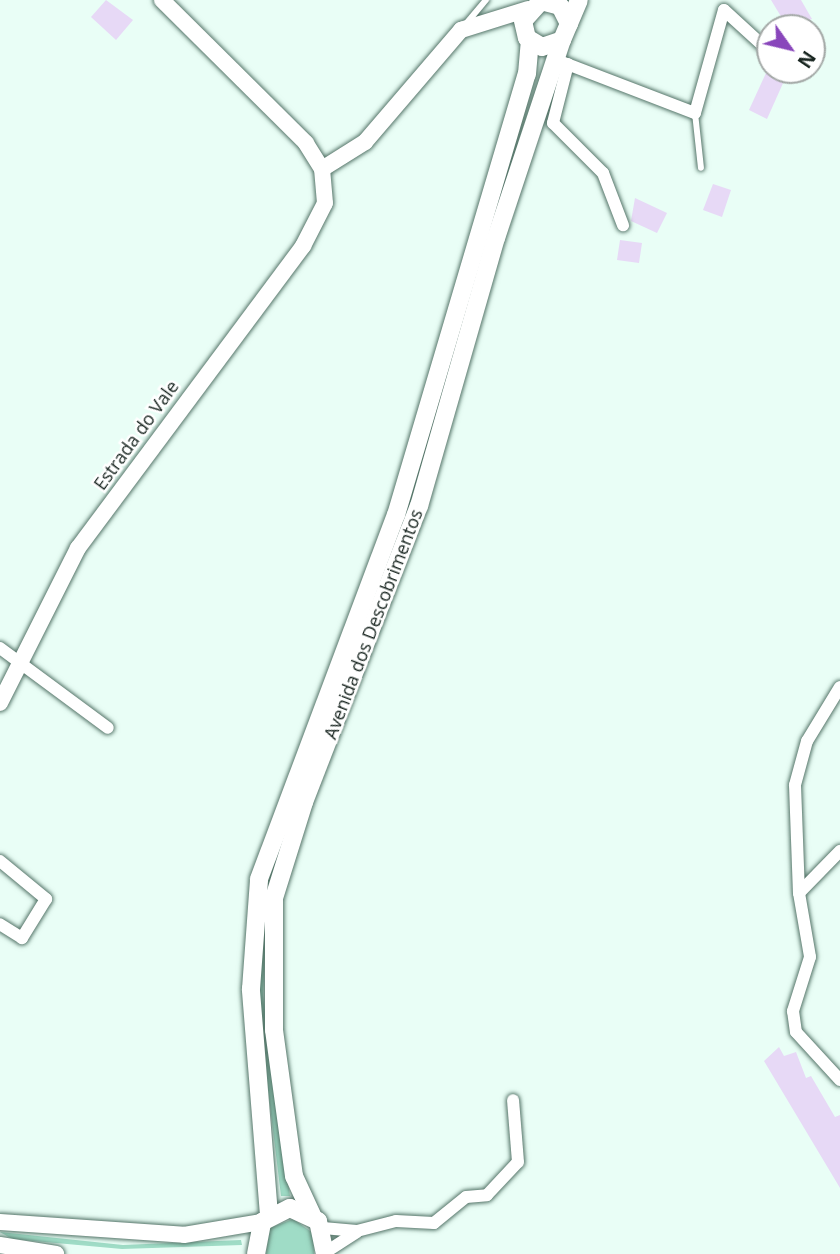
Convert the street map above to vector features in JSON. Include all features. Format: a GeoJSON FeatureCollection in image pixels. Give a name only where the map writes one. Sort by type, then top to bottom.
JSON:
{"type":"FeatureCollection","features":[{"type":"Feature","properties":{"kind":"main road","name":"Avenida dos Descobrimentos"},"geometry":{"type":"LineString","coordinates":[[326,1253],[317,1221],[294,1176],[274,1030],[274,898],[304,802],[419,506],[561,62],[565,32],[579,0]]}},
{"type":"Feature","properties":{"kind":"main road"},"geometry":{"type":"LineString","coordinates":[[537,4],[560,6],[565,32],[542,47],[530,41],[523,27],[537,4]]}},
{"type":"Feature","properties":{"kind":"main road","name":"Avenida dos Descobrimentos"},"geometry":{"type":"LineString","coordinates":[[256,1254],[266,1219],[251,989],[259,879],[396,515],[527,74],[530,41]]}},
{"type":"Feature","properties":{"kind":"main road"},"geometry":{"type":"LineString","coordinates":[[266,1219],[290,1208],[317,1221]]}},
{"type":"Feature","properties":{"kind":"street"},"geometry":{"type":"LineString","coordinates":[[162,0],[306,143],[322,169],[365,142],[466,27],[537,4]]}},
{"type":"Feature","properties":{"kind":"street"},"geometry":{"type":"LineString","coordinates":[[623,225],[603,173],[553,124],[561,62],[695,113],[723,10],[756,39]]}},
{"type":"Feature","properties":{"kind":"street","name":"Estrada do Vale"},"geometry":{"type":"LineString","coordinates":[[0,703],[24,664],[78,548],[303,246],[325,204],[322,169]]}},
{"type":"Feature","properties":{"kind":"street"},"geometry":{"type":"LineString","coordinates":[[0,648],[108,728]]}},
{"type":"Feature","properties":{"kind":"street"},"geometry":{"type":"LineString","coordinates":[[840,687],[807,741],[794,785],[799,892],[810,957],[793,1011],[796,1032],[840,1080]]}},
{"type":"Feature","properties":{"kind":"street"},"geometry":{"type":"LineString","coordinates":[[799,892],[840,851]]}},
{"type":"Feature","properties":{"kind":"street"},"geometry":{"type":"LineString","coordinates":[[0,861],[46,899],[22,938],[0,924]]}},
{"type":"Feature","properties":{"kind":"street"},"geometry":{"type":"LineString","coordinates":[[326,1253],[357,1231],[396,1220],[434,1223],[466,1197],[486,1195],[518,1162],[513,1100]]}},
{"type":"Feature","properties":{"kind":"street"},"geometry":{"type":"LineString","coordinates":[[0,1223],[184,1235],[266,1219]]}},
{"type":"Feature","properties":{"kind":"street"},"geometry":{"type":"LineString","coordinates":[[317,1221],[357,1231]]}},
{"type":"Feature","properties":{"kind":"street"},"geometry":{"type":"LineString","coordinates":[[0,1245],[53,1254]]}},
{"type":"Feature","properties":{"kind":"lane"},"geometry":{"type":"LineString","coordinates":[[466,27],[486,0]]}},
{"type":"Feature","properties":{"kind":"lane"},"geometry":{"type":"LineString","coordinates":[[695,113],[701,168]]}},
{"type":"Feature","properties":{"kind":"green space"},"geometry":{"type":"Polygon","coordinates":[[[504,176],[413,504],[281,846],[267,902],[263,996],[290,1196],[281,1196],[260,1023],[260,906],[504,176]]]}},
{"type":"Feature","properties":{"kind":"green space"},"geometry":{"type":"Polygon","coordinates":[[[293,1219],[313,1233],[314,1254],[266,1254],[270,1228],[293,1219]]]}},
{"type":"Feature","properties":{"kind":"green space"},"geometry":{"type":"Polygon","coordinates":[[[0,1232],[123,1245],[241,1240],[242,1245],[122,1249],[12,1239],[0,1232]]]}},
{"type":"Feature","properties":{"kind":"building"},"geometry":{"type":"Polygon","coordinates":[[[106,0],[133,20],[116,40],[91,17],[106,0]]]}},
{"type":"Feature","properties":{"kind":"building"},"geometry":{"type":"Polygon","coordinates":[[[771,0],[801,0],[809,14],[780,14],[771,0]]]}},
{"type":"Feature","properties":{"kind":"building"},"geometry":{"type":"Polygon","coordinates":[[[761,84],[783,84],[767,119],[749,110],[761,84]]]}},
{"type":"Feature","properties":{"kind":"building"},"geometry":{"type":"Polygon","coordinates":[[[713,184],[731,190],[722,217],[703,210],[713,184]]]}},
{"type":"Feature","properties":{"kind":"building"},"geometry":{"type":"Polygon","coordinates":[[[635,198],[667,213],[657,233],[631,221],[635,198]]]}},
{"type":"Feature","properties":{"kind":"building"},"geometry":{"type":"Polygon","coordinates":[[[620,240],[642,243],[639,263],[617,260],[620,240]]]}},
{"type":"Feature","properties":{"kind":"building"},"geometry":{"type":"Polygon","coordinates":[[[779,1047],[784,1056],[796,1052],[806,1078],[811,1076],[835,1117],[840,1115],[840,1188],[764,1061],[779,1047]]]}}]}
